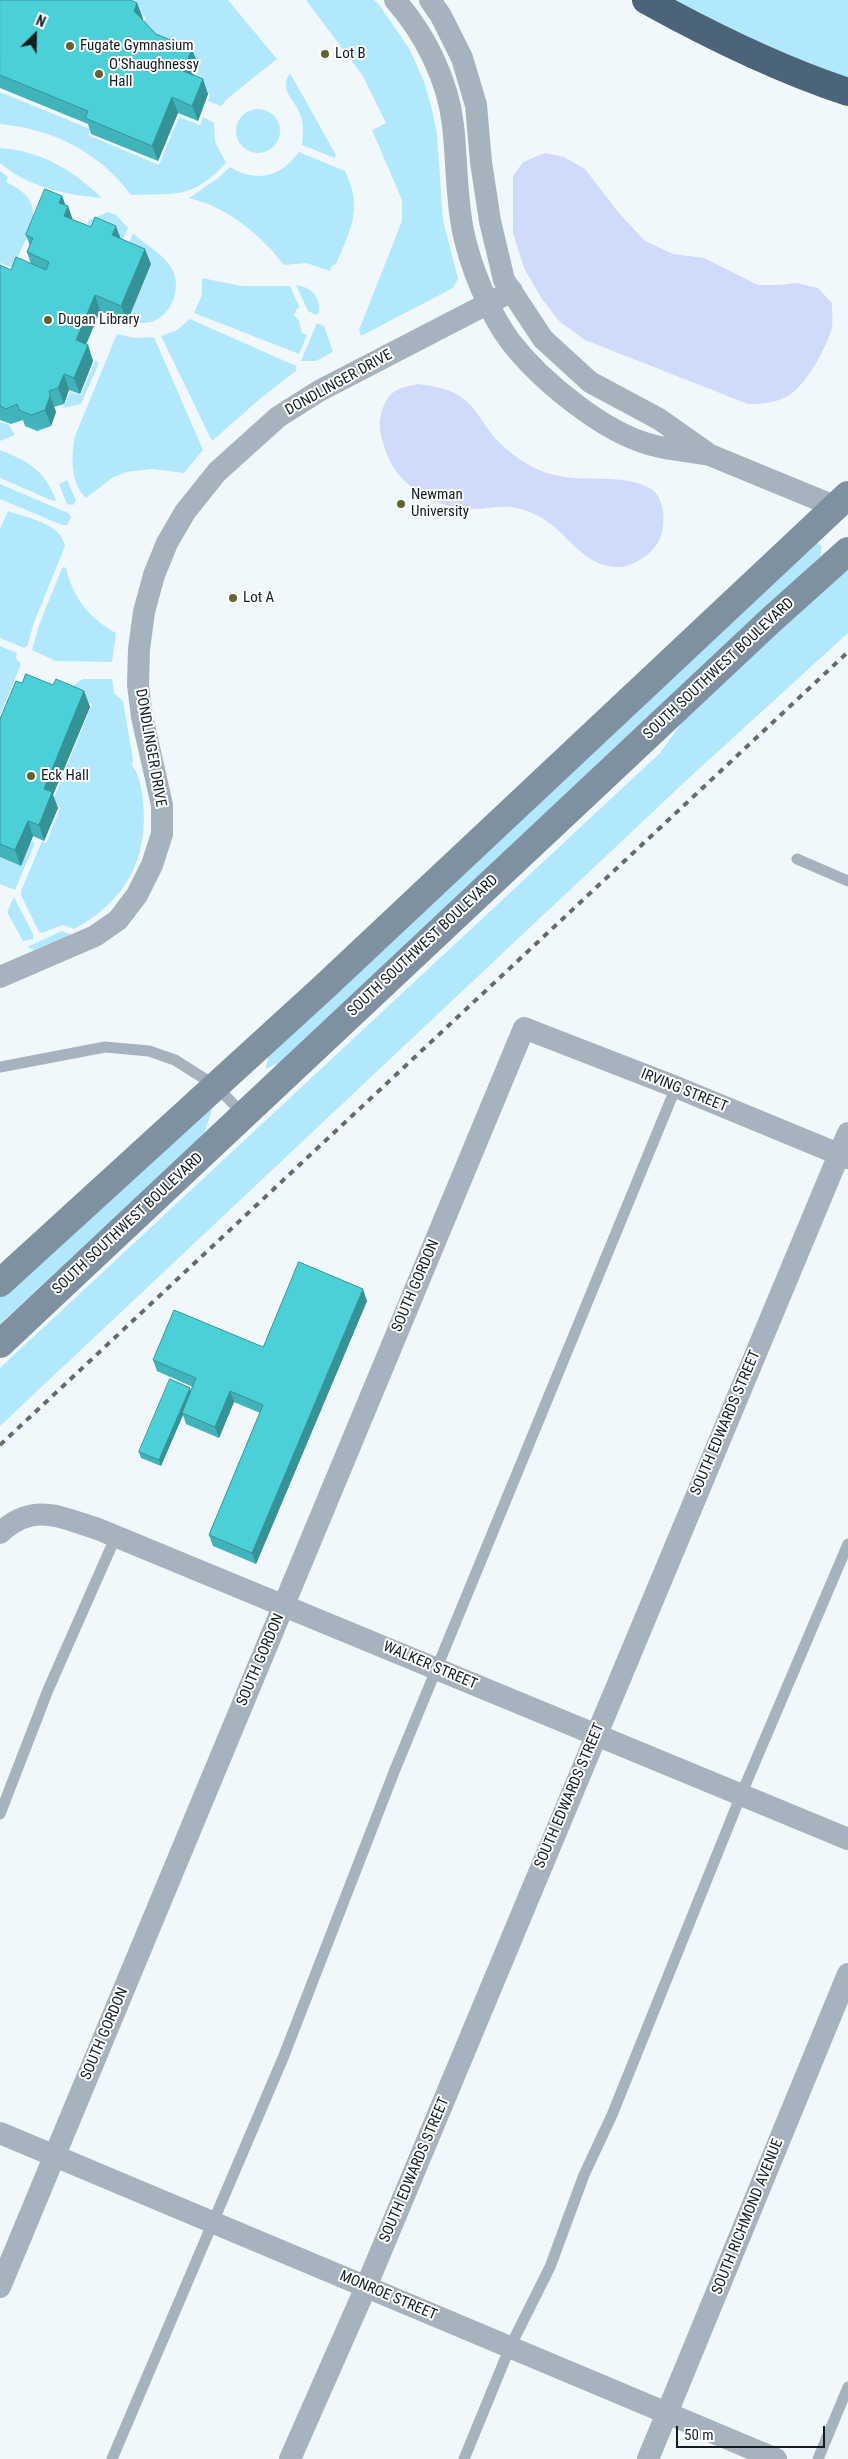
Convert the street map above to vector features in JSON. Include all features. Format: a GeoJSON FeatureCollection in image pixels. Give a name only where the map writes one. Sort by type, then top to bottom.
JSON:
{"type":"FeatureCollection","features":[{"type":"Feature","properties":{"kind":"highway"},"geometry":{"type":"LineString","coordinates":[[646,0],[738,48],[848,92]]}},
{"type":"Feature","properties":{"kind":"main road"},"geometry":{"type":"LineString","coordinates":[[0,1283],[216,1086],[688,646],[843,505]]}},
{"type":"Feature","properties":{"kind":"main road","name":"SOUTH SOUTHWEST BOULEVARD"},"geometry":{"type":"LineString","coordinates":[[0,1344],[756,633],[848,551]]}},
{"type":"Feature","properties":{"kind":"street"},"geometry":{"type":"LineString","coordinates":[[395,0],[423,38],[442,77],[453,123],[463,231],[487,303],[510,341],[575,405],[620,431],[651,445],[710,455],[843,505]]}},
{"type":"Feature","properties":{"kind":"street"},"geometry":{"type":"LineString","coordinates":[[430,0],[441,16],[462,58],[476,105],[481,162],[490,221],[504,280],[544,339],[590,382],[660,419],[710,455]]}},
{"type":"Feature","properties":{"kind":"street","name":"DONDLINGER DRIVE"},"geometry":{"type":"LineString","coordinates":[[0,977],[95,936],[118,920],[138,895],[152,865],[162,834],[162,805],[142,717],[138,685],[139,648],[144,612],[154,575],[167,543],[185,512],[217,472],[278,417],[319,391],[512,291]]}},
{"type":"Feature","properties":{"kind":"street","name":"IRVING STREET"},"geometry":{"type":"LineString","coordinates":[[522,1034],[524,1028],[676,1087],[844,1156]]}},
{"type":"Feature","properties":{"kind":"street","name":"SOUTH GORDON"},"geometry":{"type":"LineString","coordinates":[[0,2287],[522,1034]]}},
{"type":"Feature","properties":{"kind":"street","name":"SOUTH EDWARDS STREET"},"geometry":{"type":"LineString","coordinates":[[290,2459],[366,2287],[596,1735],[844,1156],[848,1133]]}},
{"type":"Feature","properties":{"kind":"street","name":"WALKER STREET"},"geometry":{"type":"LineString","coordinates":[[5,1529],[30,1514],[50,1514],[116,1536],[848,1839]]}},
{"type":"Feature","properties":{"kind":"street","name":"SOUTH RICHMOND AVENUE"},"geometry":{"type":"LineString","coordinates":[[648,2459],[848,1974]]}},
{"type":"Feature","properties":{"kind":"street","name":"MONROE STREET"},"geometry":{"type":"LineString","coordinates":[[0,2133],[776,2459]]}},
{"type":"Feature","properties":{"kind":"lane"},"geometry":{"type":"LineString","coordinates":[[797,859],[848,881]]}},
{"type":"Feature","properties":{"kind":"lane"},"geometry":{"type":"LineString","coordinates":[[0,1067],[105,1047],[129,1048],[163,1054],[216,1086],[244,1115]]}},
{"type":"Feature","properties":{"kind":"lane"},"geometry":{"type":"LineString","coordinates":[[112,2459],[282,2058],[394,1772],[676,1087]]}},
{"type":"Feature","properties":{"kind":"lane"},"geometry":{"type":"LineString","coordinates":[[0,1814],[48,1690],[116,1536]]}},
{"type":"Feature","properties":{"kind":"lane"},"geometry":{"type":"LineString","coordinates":[[464,2459],[510,2348],[550,2268],[584,2176],[645,2037],[741,1795],[848,1544]]}},
{"type":"Feature","properties":{"kind":"lane"},"geometry":{"type":"LineString","coordinates":[[818,2459],[848,2387]]}},
{"type":"Feature","properties":{"kind":"shaded area"},"geometry":{"type":"Polygon","coordinates":[[[109,0],[228,0],[277,59],[228,98],[221,106],[208,101],[210,94],[192,86],[200,64],[165,49],[142,27],[146,17],[109,0]]]}},
{"type":"Feature","properties":{"kind":"shaded area"},"geometry":{"type":"Polygon","coordinates":[[[306,0],[374,0],[380,6],[410,50],[424,82],[437,134],[443,221],[458,279],[453,288],[361,336],[359,330],[402,221],[402,200],[372,130],[386,123],[363,76],[306,0]]]}},
{"type":"Feature","properties":{"kind":"shaded area"},"geometry":{"type":"Polygon","coordinates":[[[672,0],[848,0],[848,80],[755,43],[672,0]]]}},
{"type":"Feature","properties":{"kind":"shaded area"},"geometry":{"type":"Polygon","coordinates":[[[290,73],[336,155],[335,158],[302,145],[303,127],[301,116],[289,95],[286,85],[290,73]]]}},
{"type":"Feature","properties":{"kind":"shaded area"},"geometry":{"type":"Polygon","coordinates":[[[0,92],[90,129],[88,135],[159,165],[179,117],[200,125],[203,117],[214,123],[215,142],[226,163],[214,175],[193,189],[172,194],[131,195],[104,166],[73,145],[38,131],[0,124],[0,92]]]}},
{"type":"Feature","properties":{"kind":"shaded area"},"geometry":{"type":"Polygon","coordinates":[[[262,109],[274,115],[279,122],[279,140],[274,147],[267,152],[254,153],[246,150],[239,143],[236,127],[239,119],[246,112],[262,109]]]}},
{"type":"Feature","properties":{"kind":"shaded area"},"geometry":{"type":"Polygon","coordinates":[[[0,148],[29,153],[43,158],[80,179],[102,198],[75,195],[35,184],[0,163],[0,148]]]}},
{"type":"Feature","properties":{"kind":"shaded area"},"geometry":{"type":"Polygon","coordinates":[[[299,152],[345,171],[350,184],[354,207],[353,218],[336,264],[332,266],[330,271],[306,263],[284,265],[242,223],[216,208],[189,198],[217,179],[230,167],[249,175],[268,175],[284,167],[299,152]]]}},
{"type":"Feature","properties":{"kind":"shaded area"},"geometry":{"type":"Polygon","coordinates":[[[545,153],[564,157],[585,169],[618,212],[645,241],[673,254],[704,258],[758,285],[797,283],[818,288],[832,303],[832,327],[820,356],[808,376],[786,397],[768,403],[748,404],[585,340],[559,321],[542,299],[524,268],[513,233],[513,176],[523,162],[545,153]]]}},
{"type":"Feature","properties":{"kind":"shaded area"},"geometry":{"type":"Polygon","coordinates":[[[0,171],[8,177],[6,182],[20,190],[29,200],[33,209],[30,230],[13,268],[0,263],[0,171]]]}},
{"type":"Feature","properties":{"kind":"shaded area"},"geometry":{"type":"Polygon","coordinates":[[[108,212],[116,215],[128,228],[122,242],[82,237],[89,220],[108,212]]]}},
{"type":"Feature","properties":{"kind":"shaded area"},"geometry":{"type":"Polygon","coordinates":[[[133,233],[170,265],[175,278],[175,293],[170,306],[160,317],[147,323],[127,322],[151,265],[125,253],[133,233]]]}},
{"type":"Feature","properties":{"kind":"shaded area"},"geometry":{"type":"Polygon","coordinates":[[[202,278],[241,286],[290,286],[300,308],[298,307],[294,315],[299,321],[302,333],[307,335],[299,354],[194,313],[202,295],[202,278]]]}},
{"type":"Feature","properties":{"kind":"shaded area"},"geometry":{"type":"Polygon","coordinates":[[[296,285],[307,288],[314,294],[317,298],[319,313],[316,315],[308,311],[296,285]]]}},
{"type":"Feature","properties":{"kind":"shaded area"},"geometry":{"type":"Polygon","coordinates":[[[190,319],[296,366],[296,371],[261,398],[212,441],[161,336],[177,330],[190,319]]]}},
{"type":"Feature","properties":{"kind":"shaded area"},"geometry":{"type":"Polygon","coordinates":[[[317,323],[324,326],[333,352],[316,361],[301,361],[317,323]]]}},
{"type":"Feature","properties":{"kind":"shaded area"},"geometry":{"type":"Polygon","coordinates":[[[117,334],[135,338],[154,337],[203,450],[184,473],[152,469],[126,472],[112,478],[86,498],[74,477],[73,452],[75,436],[117,334]]]}},
{"type":"Feature","properties":{"kind":"shaded area"},"geometry":{"type":"Polygon","coordinates":[[[95,361],[99,363],[81,404],[63,408],[70,392],[81,395],[95,361]]]}},
{"type":"Feature","properties":{"kind":"shaded area"},"geometry":{"type":"Polygon","coordinates":[[[418,384],[444,389],[464,399],[500,443],[531,466],[552,475],[626,480],[651,489],[660,499],[663,515],[662,531],[657,544],[644,557],[628,566],[603,565],[592,560],[547,521],[536,515],[510,507],[458,508],[433,500],[411,487],[394,468],[388,457],[381,436],[380,420],[390,395],[398,389],[418,384]]]}},
{"type":"Feature","properties":{"kind":"shaded area"},"geometry":{"type":"Polygon","coordinates":[[[0,422],[9,425],[15,435],[0,441],[0,422]]]}},
{"type":"Feature","properties":{"kind":"shaded area"},"geometry":{"type":"Polygon","coordinates":[[[0,450],[27,463],[41,474],[56,500],[53,501],[0,478],[0,450]]]}},
{"type":"Feature","properties":{"kind":"shaded area"},"geometry":{"type":"Polygon","coordinates":[[[67,480],[76,500],[73,505],[67,504],[59,484],[67,480]]]}},
{"type":"Feature","properties":{"kind":"shaded area"},"geometry":{"type":"Polygon","coordinates":[[[0,484],[68,513],[71,517],[67,525],[62,525],[0,499],[0,484]]]}},
{"type":"Feature","properties":{"kind":"shaded area"},"geometry":{"type":"Polygon","coordinates":[[[8,511],[42,522],[57,532],[65,546],[33,625],[28,645],[24,648],[0,638],[0,529],[8,511]]]}},
{"type":"Feature","properties":{"kind":"shaded area"},"geometry":{"type":"Polygon","coordinates":[[[817,543],[822,546],[820,557],[284,1061],[265,1069],[271,1049],[811,545],[817,543]]]}},
{"type":"Feature","properties":{"kind":"shaded area"},"geometry":{"type":"Polygon","coordinates":[[[848,563],[848,633],[690,777],[0,1426],[0,1368],[660,753],[688,714],[848,563]]]}},
{"type":"Feature","properties":{"kind":"shaded area"},"geometry":{"type":"Polygon","coordinates":[[[64,567],[73,589],[90,614],[116,633],[112,662],[56,661],[32,650],[39,625],[64,567]]]}},
{"type":"Feature","properties":{"kind":"shaded area"},"geometry":{"type":"Polygon","coordinates":[[[0,646],[17,653],[16,658],[21,664],[0,715],[0,646]]]}},
{"type":"Feature","properties":{"kind":"shaded area"},"geometry":{"type":"Polygon","coordinates":[[[83,679],[112,679],[114,693],[123,701],[133,760],[132,765],[138,777],[143,797],[144,822],[142,842],[130,877],[107,906],[74,929],[63,925],[42,933],[39,932],[21,895],[21,891],[42,841],[46,843],[61,807],[52,803],[92,704],[64,692],[83,679]]]}},
{"type":"Feature","properties":{"kind":"shaded area"},"geometry":{"type":"Polygon","coordinates":[[[31,841],[35,843],[15,890],[0,884],[0,857],[21,866],[31,841]]]}},
{"type":"Feature","properties":{"kind":"shaded area"},"geometry":{"type":"Polygon","coordinates":[[[14,897],[33,934],[33,939],[23,941],[7,912],[14,897]]]}},
{"type":"Feature","properties":{"kind":"shaded area"},"geometry":{"type":"Polygon","coordinates":[[[62,931],[72,935],[34,950],[27,947],[62,931]]]}},
{"type":"Feature","properties":{"kind":"shaded area"},"geometry":{"type":"Polygon","coordinates":[[[207,1110],[212,1110],[204,1134],[0,1324],[0,1294],[207,1110]]]}},
{"type":"Feature","properties":{"kind":"building","name":"O'Shaughnessy Hall"},"geometry":{"type":"Polygon","coordinates":[[[0,0],[130,0],[137,3],[134,11],[156,34],[192,49],[183,71],[203,79],[192,106],[172,97],[152,146],[85,118],[88,111],[0,75],[0,0]]]}},
{"type":"Feature","properties":{"kind":"building","name":"Dugan Library"},"geometry":{"type":"Polygon","coordinates":[[[45,189],[62,196],[59,203],[68,206],[64,216],[91,227],[95,217],[116,226],[112,235],[145,249],[121,306],[95,295],[76,340],[88,345],[74,378],[64,374],[58,388],[49,391],[50,396],[45,410],[31,415],[19,410],[17,404],[6,409],[0,406],[0,265],[11,270],[16,257],[46,270],[49,262],[27,252],[33,238],[26,235],[45,189]]]}},
{"type":"Feature","properties":{"kind":"building","name":"Eck Hall"},"geometry":{"type":"Polygon","coordinates":[[[26,674],[53,685],[56,679],[84,691],[44,789],[52,792],[39,825],[28,821],[15,850],[0,844],[0,719],[16,681],[22,683],[26,674]]]}},
{"type":"Feature","properties":{"kind":"building"},"geometry":{"type":"Polygon","coordinates":[[[299,1262],[363,1289],[252,1553],[209,1535],[263,1405],[230,1391],[215,1427],[182,1413],[196,1378],[153,1360],[174,1310],[263,1347],[299,1262]]]}},
{"type":"Feature","properties":{"kind":"building"},"geometry":{"type":"Polygon","coordinates":[[[170,1379],[190,1388],[159,1460],[139,1452],[170,1379]]]}},
{"type":"Feature","properties":{"kind":"railway"},"geometry":{"type":"LineString","coordinates":[[0,1445],[848,652]]}},
{"type":"Feature","properties":{"kind":"place","name":"Fugate Gymnasium"},"geometry":{"type":"Point","coordinates":[70,46]}},
{"type":"Feature","properties":{"kind":"place","name":"Lot B"},"geometry":{"type":"Point","coordinates":[325,54]}},
{"type":"Feature","properties":{"kind":"place","name":"O'Shaughnessy Hall"},"geometry":{"type":"Point","coordinates":[99,74]}},
{"type":"Feature","properties":{"kind":"place","name":"Dugan Library"},"geometry":{"type":"Point","coordinates":[48,320]}},
{"type":"Feature","properties":{"kind":"place","name":"Newman University"},"geometry":{"type":"Point","coordinates":[401,504]}},
{"type":"Feature","properties":{"kind":"place","name":"Lot A"},"geometry":{"type":"Point","coordinates":[233,598]}},
{"type":"Feature","properties":{"kind":"place","name":"Eck Hall"},"geometry":{"type":"Point","coordinates":[31,776]}}]}
